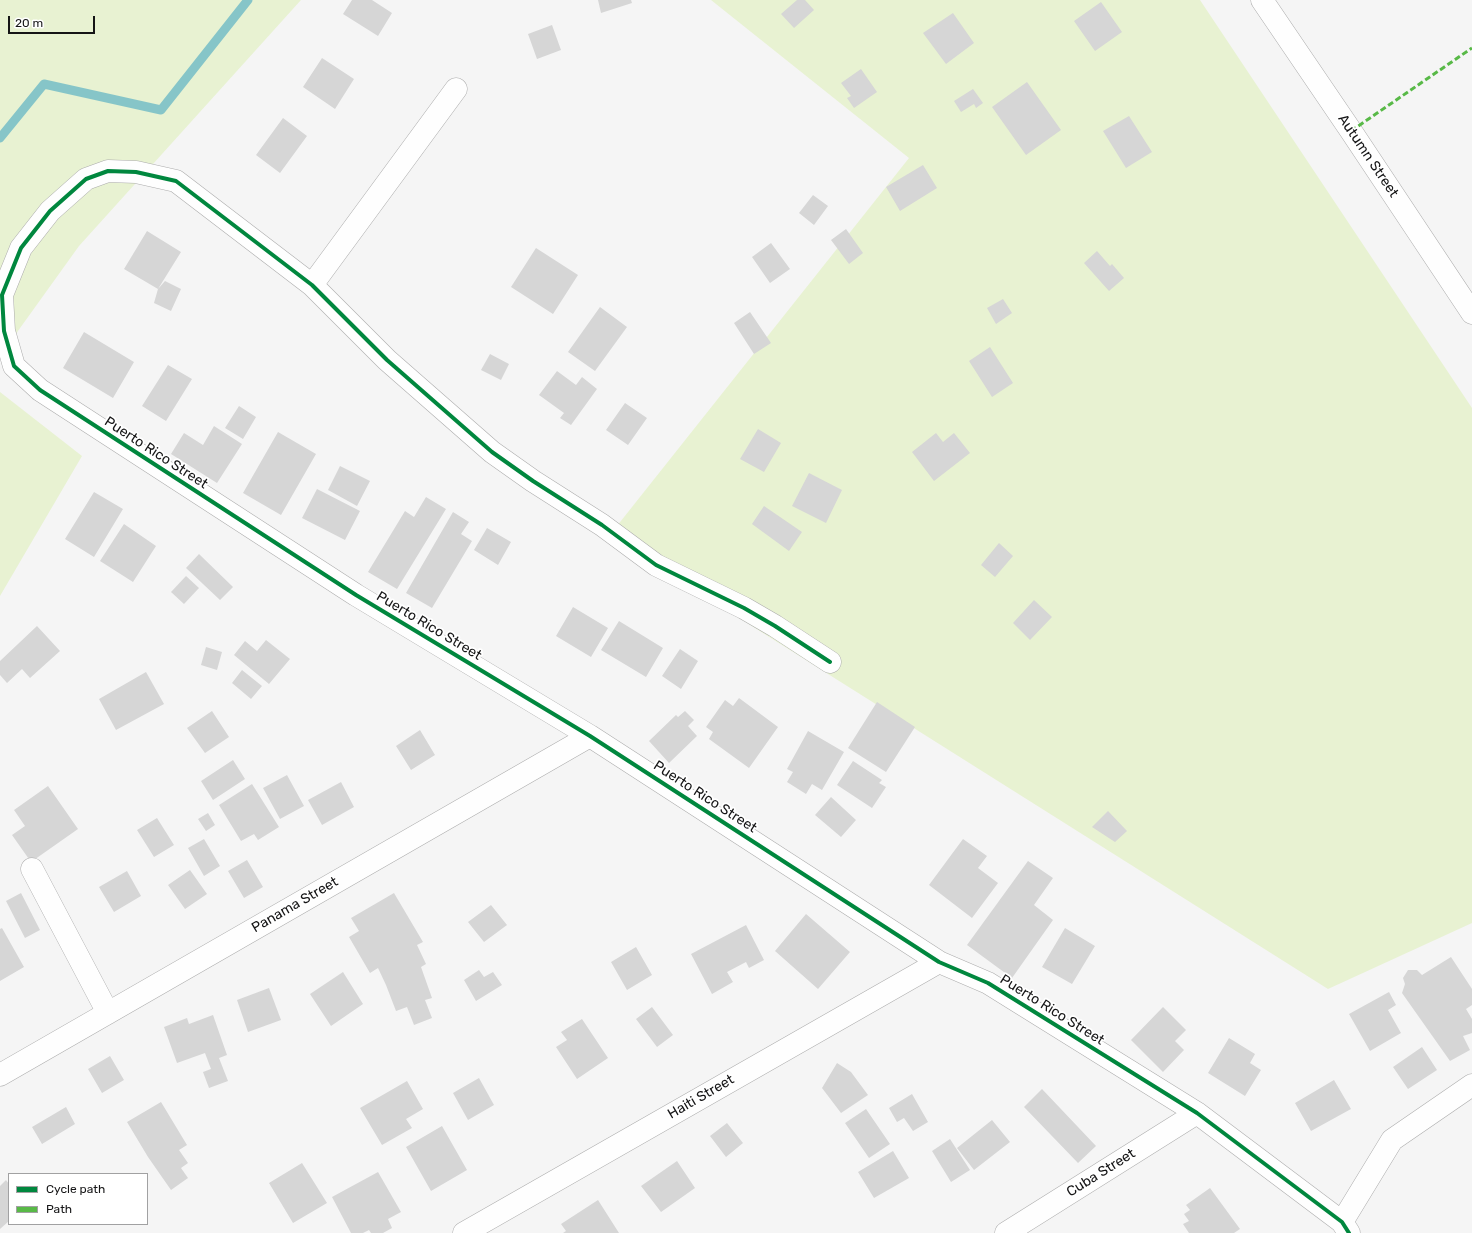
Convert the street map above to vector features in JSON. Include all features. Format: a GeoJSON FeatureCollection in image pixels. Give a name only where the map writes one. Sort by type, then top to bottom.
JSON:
{"type":"FeatureCollection","features":[{"type":"Feature","properties":{"kind":"street","name":"Autumn Street"},"geometry":{"type":"LineString","coordinates":[[1262,0],[1352,131],[1472,313]]}},
{"type":"Feature","properties":{"kind":"street"},"geometry":{"type":"LineString","coordinates":[[312,285],[456,89]]}},
{"type":"Feature","properties":{"kind":"street","name":"Puerto Rico Street"},"geometry":{"type":"LineString","coordinates":[[830,662],[775,626],[744,608],[656,565],[602,525],[533,481],[492,452],[387,360],[312,285],[176,181],[136,172],[108,171],[86,179],[50,211],[21,248],[2,295],[4,331],[14,366],[40,390],[356,595],[590,736],[939,962],[988,983],[1197,1114],[1345,1228]]}},
{"type":"Feature","properties":{"kind":"street","name":"Panama Street"},"geometry":{"type":"LineString","coordinates":[[0,1075],[590,736]]}},
{"type":"Feature","properties":{"kind":"street"},"geometry":{"type":"LineString","coordinates":[[32,869],[108,1013]]}},
{"type":"Feature","properties":{"kind":"street","name":"Haiti Street"},"geometry":{"type":"LineString","coordinates":[[464,1233],[939,962]]}},
{"type":"Feature","properties":{"kind":"street"},"geometry":{"type":"LineString","coordinates":[[1345,1228],[1392,1140],[1472,1085]]}},
{"type":"Feature","properties":{"kind":"street","name":"Cuba Street"},"geometry":{"type":"LineString","coordinates":[[1009,1232],[1197,1114]]}},
{"type":"Feature","properties":{"kind":"green space"},"geometry":{"type":"Polygon","coordinates":[[[0,0],[301,0],[79,246],[0,356],[0,0]]]}},
{"type":"Feature","properties":{"kind":"green space"},"geometry":{"type":"Polygon","coordinates":[[[711,0],[1200,0],[1472,408],[1472,923],[1328,989],[609,536],[909,158],[711,0]]]}},
{"type":"Feature","properties":{"kind":"green space"},"geometry":{"type":"Polygon","coordinates":[[[0,392],[82,456],[0,596],[0,392]]]}},
{"type":"Feature","properties":{"kind":"building"},"geometry":{"type":"Polygon","coordinates":[[[352,0],[372,0],[392,13],[378,36],[343,14],[352,0]]]}},
{"type":"Feature","properties":{"kind":"building"},"geometry":{"type":"Polygon","coordinates":[[[598,0],[631,0],[632,3],[601,13],[598,0]]]}},
{"type":"Feature","properties":{"kind":"building"},"geometry":{"type":"Polygon","coordinates":[[[797,0],[805,0],[814,10],[794,28],[781,14],[797,0]]]}},
{"type":"Feature","properties":{"kind":"building"},"geometry":{"type":"Polygon","coordinates":[[[1101,2],[1122,32],[1095,51],[1074,21],[1101,2]]]}},
{"type":"Feature","properties":{"kind":"building"},"geometry":{"type":"Polygon","coordinates":[[[953,13],[974,43],[946,64],[923,33],[953,13]]]}},
{"type":"Feature","properties":{"kind":"building"},"geometry":{"type":"Polygon","coordinates":[[[552,25],[561,50],[537,59],[528,34],[552,25]]]}},
{"type":"Feature","properties":{"kind":"building"},"geometry":{"type":"Polygon","coordinates":[[[322,58],[354,79],[335,109],[303,87],[322,58]]]}},
{"type":"Feature","properties":{"kind":"building"},"geometry":{"type":"Polygon","coordinates":[[[861,69],[877,92],[854,108],[847,98],[851,96],[841,83],[861,69]]]}},
{"type":"Feature","properties":{"kind":"building"},"geometry":{"type":"Polygon","coordinates":[[[1027,82],[1061,130],[1026,155],[992,107],[1027,82]]]}},
{"type":"Feature","properties":{"kind":"building"},"geometry":{"type":"Polygon","coordinates":[[[973,89],[983,103],[976,108],[974,104],[961,112],[954,101],[973,89]]]}},
{"type":"Feature","properties":{"kind":"building"},"geometry":{"type":"Polygon","coordinates":[[[1129,116],[1152,152],[1126,168],[1103,131],[1129,116]]]}},
{"type":"Feature","properties":{"kind":"building"},"geometry":{"type":"Polygon","coordinates":[[[283,118],[307,136],[280,173],[256,155],[283,118]]]}},
{"type":"Feature","properties":{"kind":"building"},"geometry":{"type":"Polygon","coordinates":[[[923,165],[937,188],[900,211],[886,187],[923,165]]]}},
{"type":"Feature","properties":{"kind":"building"},"geometry":{"type":"Polygon","coordinates":[[[813,195],[828,206],[814,225],[799,213],[813,195]]]}},
{"type":"Feature","properties":{"kind":"building"},"geometry":{"type":"Polygon","coordinates":[[[846,229],[863,253],[849,264],[831,240],[846,229]]]}},
{"type":"Feature","properties":{"kind":"building"},"geometry":{"type":"Polygon","coordinates":[[[147,231],[181,252],[158,289],[124,269],[147,231]]]}},
{"type":"Feature","properties":{"kind":"building"},"geometry":{"type":"Polygon","coordinates":[[[771,243],[790,269],[770,283],[752,257],[771,243]]]}},
{"type":"Feature","properties":{"kind":"building"},"geometry":{"type":"Polygon","coordinates":[[[536,248],[578,275],[553,314],[511,287],[536,248]]]}},
{"type":"Feature","properties":{"kind":"building"},"geometry":{"type":"Polygon","coordinates":[[[1097,251],[1110,266],[1112,264],[1124,278],[1109,291],[1084,263],[1097,251]]]}},
{"type":"Feature","properties":{"kind":"building"},"geometry":{"type":"Polygon","coordinates":[[[165,281],[181,289],[171,311],[154,303],[158,289],[165,281]]]}},
{"type":"Feature","properties":{"kind":"building"},"geometry":{"type":"Polygon","coordinates":[[[1003,299],[1012,313],[996,324],[987,308],[1003,299]]]}},
{"type":"Feature","properties":{"kind":"building"},"geometry":{"type":"Polygon","coordinates":[[[600,307],[627,327],[595,371],[568,352],[600,307]]]}},
{"type":"Feature","properties":{"kind":"building"},"geometry":{"type":"Polygon","coordinates":[[[750,312],[771,343],[754,354],[734,323],[750,312]]]}},
{"type":"Feature","properties":{"kind":"building"},"geometry":{"type":"Polygon","coordinates":[[[84,332],[134,362],[113,398],[63,368],[84,332]]]}},
{"type":"Feature","properties":{"kind":"building"},"geometry":{"type":"Polygon","coordinates":[[[990,347],[1013,383],[992,397],[969,361],[990,347]]]}},
{"type":"Feature","properties":{"kind":"building"},"geometry":{"type":"Polygon","coordinates":[[[490,354],[509,364],[501,380],[481,370],[490,354]]]}},
{"type":"Feature","properties":{"kind":"building"},"geometry":{"type":"Polygon","coordinates":[[[168,365],[192,379],[166,421],[142,406],[168,365]]]}},
{"type":"Feature","properties":{"kind":"building"},"geometry":{"type":"Polygon","coordinates":[[[557,371],[576,385],[582,377],[597,389],[571,425],[560,418],[564,413],[539,395],[557,371]]]}},
{"type":"Feature","properties":{"kind":"building"},"geometry":{"type":"Polygon","coordinates":[[[625,403],[647,418],[628,445],[606,430],[625,403]]]}},
{"type":"Feature","properties":{"kind":"building"},"geometry":{"type":"Polygon","coordinates":[[[239,406],[256,417],[243,439],[225,428],[239,406]]]}},
{"type":"Feature","properties":{"kind":"building"},"geometry":{"type":"Polygon","coordinates":[[[214,426],[242,444],[217,483],[171,454],[184,433],[203,445],[214,426]]]}},
{"type":"Feature","properties":{"kind":"building"},"geometry":{"type":"Polygon","coordinates":[[[758,429],[781,443],[764,472],[740,459],[758,429]]]}},
{"type":"Feature","properties":{"kind":"building"},"geometry":{"type":"Polygon","coordinates":[[[278,432],[316,454],[281,515],[243,493],[278,432]]]}},
{"type":"Feature","properties":{"kind":"building"},"geometry":{"type":"Polygon","coordinates":[[[936,433],[943,442],[954,433],[970,453],[934,481],[912,452],[936,433]]]}},
{"type":"Feature","properties":{"kind":"building"},"geometry":{"type":"Polygon","coordinates":[[[340,466],[370,481],[357,506],[328,490],[340,466]]]}},
{"type":"Feature","properties":{"kind":"building"},"geometry":{"type":"Polygon","coordinates":[[[809,473],[842,490],[826,523],[792,506],[809,473]]]}},
{"type":"Feature","properties":{"kind":"building"},"geometry":{"type":"Polygon","coordinates":[[[317,489],[360,511],[345,540],[302,518],[317,489]]]}},
{"type":"Feature","properties":{"kind":"building"},"geometry":{"type":"Polygon","coordinates":[[[94,492],[123,509],[94,557],[65,539],[94,492]]]}},
{"type":"Feature","properties":{"kind":"building"},"geometry":{"type":"Polygon","coordinates":[[[426,497],[446,509],[397,589],[368,572],[405,511],[414,517],[426,497]]]}},
{"type":"Feature","properties":{"kind":"building"},"geometry":{"type":"Polygon","coordinates":[[[764,506],[802,532],[789,551],[752,524],[764,506]]]}},
{"type":"Feature","properties":{"kind":"building"},"geometry":{"type":"Polygon","coordinates":[[[453,512],[469,522],[461,534],[472,541],[432,608],[406,593],[453,512]]]}},
{"type":"Feature","properties":{"kind":"building"},"geometry":{"type":"Polygon","coordinates":[[[124,524],[156,546],[133,582],[100,561],[124,524]]]}},
{"type":"Feature","properties":{"kind":"building"},"geometry":{"type":"Polygon","coordinates":[[[487,528],[511,542],[498,565],[474,550],[487,528]]]}},
{"type":"Feature","properties":{"kind":"building"},"geometry":{"type":"Polygon","coordinates":[[[999,543],[1013,556],[995,577],[981,565],[999,543]]]}},
{"type":"Feature","properties":{"kind":"building"},"geometry":{"type":"Polygon","coordinates":[[[199,554],[233,587],[220,600],[186,568],[199,554]]]}},
{"type":"Feature","properties":{"kind":"building"},"geometry":{"type":"Polygon","coordinates":[[[186,576],[199,588],[184,604],[171,592],[186,576]]]}},
{"type":"Feature","properties":{"kind":"building"},"geometry":{"type":"Polygon","coordinates":[[[1034,600],[1052,617],[1030,640],[1013,623],[1034,600]]]}},
{"type":"Feature","properties":{"kind":"building"},"geometry":{"type":"Polygon","coordinates":[[[573,607],[608,628],[591,657],[556,636],[573,607]]]}},
{"type":"Feature","properties":{"kind":"building"},"geometry":{"type":"Polygon","coordinates":[[[619,621],[663,648],[646,677],[601,650],[619,621]]]}},
{"type":"Feature","properties":{"kind":"building"},"geometry":{"type":"Polygon","coordinates":[[[37,626],[60,651],[30,678],[22,669],[7,683],[0,675],[0,661],[37,626]]]}},
{"type":"Feature","properties":{"kind":"building"},"geometry":{"type":"Polygon","coordinates":[[[266,640],[290,659],[269,684],[234,655],[245,641],[257,651],[266,640]]]}},
{"type":"Feature","properties":{"kind":"building"},"geometry":{"type":"Polygon","coordinates":[[[206,647],[222,652],[217,670],[201,665],[206,647]]]}},
{"type":"Feature","properties":{"kind":"building"},"geometry":{"type":"Polygon","coordinates":[[[680,649],[698,661],[681,689],[662,676],[680,649]]]}},
{"type":"Feature","properties":{"kind":"building"},"geometry":{"type":"Polygon","coordinates":[[[242,670],[262,686],[251,699],[232,683],[242,670]]]}},
{"type":"Feature","properties":{"kind":"building"},"geometry":{"type":"Polygon","coordinates":[[[146,672],[164,704],[116,730],[99,699],[146,672]]]}},
{"type":"Feature","properties":{"kind":"building"},"geometry":{"type":"Polygon","coordinates":[[[739,698],[778,727],[749,768],[709,739],[713,732],[706,727],[725,700],[733,706],[739,698]]]}},
{"type":"Feature","properties":{"kind":"building"},"geometry":{"type":"Polygon","coordinates":[[[877,702],[915,727],[886,772],[848,748],[877,702]]]}},
{"type":"Feature","properties":{"kind":"building"},"geometry":{"type":"Polygon","coordinates":[[[212,711],[229,737],[205,753],[187,728],[212,711]]]}},
{"type":"Feature","properties":{"kind":"building"},"geometry":{"type":"Polygon","coordinates":[[[685,711],[694,720],[688,726],[697,736],[669,763],[649,741],[676,715],[678,717],[685,711]]]}},
{"type":"Feature","properties":{"kind":"building"},"geometry":{"type":"Polygon","coordinates":[[[420,730],[435,755],[411,770],[396,746],[420,730]]]}},
{"type":"Feature","properties":{"kind":"building"},"geometry":{"type":"Polygon","coordinates":[[[808,731],[844,752],[822,790],[812,784],[806,794],[787,782],[793,772],[787,769],[808,731]]]}},
{"type":"Feature","properties":{"kind":"building"},"geometry":{"type":"Polygon","coordinates":[[[233,760],[245,779],[213,800],[201,781],[233,760]]]}},
{"type":"Feature","properties":{"kind":"building"},"geometry":{"type":"Polygon","coordinates":[[[853,761],[882,780],[879,783],[886,787],[872,808],[837,785],[853,761]]]}},
{"type":"Feature","properties":{"kind":"building"},"geometry":{"type":"Polygon","coordinates":[[[287,775],[304,806],[280,819],[263,788],[287,775]]]}},
{"type":"Feature","properties":{"kind":"building"},"geometry":{"type":"Polygon","coordinates":[[[341,782],[354,807],[322,825],[308,800],[341,782]]]}},
{"type":"Feature","properties":{"kind":"building"},"geometry":{"type":"Polygon","coordinates":[[[252,784],[279,827],[258,840],[254,834],[241,841],[219,805],[252,784]]]}},
{"type":"Feature","properties":{"kind":"building"},"geometry":{"type":"Polygon","coordinates":[[[48,786],[78,829],[31,862],[12,835],[25,826],[14,810],[48,786]]]}},
{"type":"Feature","properties":{"kind":"building"},"geometry":{"type":"Polygon","coordinates":[[[831,797],[856,820],[841,837],[815,815],[831,797]]]}},
{"type":"Feature","properties":{"kind":"building"},"geometry":{"type":"Polygon","coordinates":[[[1108,811],[1127,831],[1115,842],[1092,827],[1108,811]]]}},
{"type":"Feature","properties":{"kind":"building"},"geometry":{"type":"Polygon","coordinates":[[[208,813],[215,825],[206,831],[198,819],[208,813]]]}},
{"type":"Feature","properties":{"kind":"building"},"geometry":{"type":"Polygon","coordinates":[[[157,818],[174,845],[154,857],[137,830],[157,818]]]}},
{"type":"Feature","properties":{"kind":"building"},"geometry":{"type":"Polygon","coordinates":[[[204,839],[220,866],[204,876],[188,848],[204,839]]]}},
{"type":"Feature","properties":{"kind":"building"},"geometry":{"type":"Polygon","coordinates":[[[963,839],[987,856],[978,868],[998,883],[972,918],[929,885],[963,839]]]}},
{"type":"Feature","properties":{"kind":"building"},"geometry":{"type":"Polygon","coordinates":[[[247,860],[263,887],[244,898],[228,871],[247,860]]]}},
{"type":"Feature","properties":{"kind":"building"},"geometry":{"type":"Polygon","coordinates":[[[1028,861],[1053,878],[1034,905],[1053,920],[1012,978],[967,945],[1028,861]]]}},
{"type":"Feature","properties":{"kind":"building"},"geometry":{"type":"Polygon","coordinates":[[[190,870],[207,894],[185,909],[168,885],[190,870]]]}},
{"type":"Feature","properties":{"kind":"building"},"geometry":{"type":"Polygon","coordinates":[[[127,871],[141,896],[114,912],[99,887],[127,871]]]}},
{"type":"Feature","properties":{"kind":"building"},"geometry":{"type":"Polygon","coordinates":[[[21,893],[40,930],[25,938],[6,901],[21,893]]]}},
{"type":"Feature","properties":{"kind":"building"},"geometry":{"type":"Polygon","coordinates":[[[394,893],[423,942],[417,945],[426,964],[421,967],[432,998],[425,1000],[432,1018],[414,1025],[407,1007],[396,1011],[378,968],[370,973],[349,937],[359,931],[351,918],[394,893]]]}},
{"type":"Feature","properties":{"kind":"building"},"geometry":{"type":"Polygon","coordinates":[[[491,905],[507,925],[484,942],[468,922],[491,905]]]}},
{"type":"Feature","properties":{"kind":"building"},"geometry":{"type":"Polygon","coordinates":[[[806,914],[850,952],[818,989],[775,951],[806,914]]]}},
{"type":"Feature","properties":{"kind":"building"},"geometry":{"type":"Polygon","coordinates":[[[746,925],[764,960],[749,968],[746,962],[727,972],[733,982],[712,994],[691,954],[746,925]]]}},
{"type":"Feature","properties":{"kind":"building"},"geometry":{"type":"Polygon","coordinates":[[[2,928],[24,967],[0,981],[0,929],[2,928]]]}},
{"type":"Feature","properties":{"kind":"building"},"geometry":{"type":"Polygon","coordinates":[[[1065,928],[1095,946],[1072,984],[1042,967],[1065,928]]]}},
{"type":"Feature","properties":{"kind":"building"},"geometry":{"type":"Polygon","coordinates":[[[636,947],[652,975],[627,990],[611,962],[636,947]]]}},
{"type":"Feature","properties":{"kind":"building"},"geometry":{"type":"Polygon","coordinates":[[[1451,957],[1472,989],[1472,1005],[1466,1009],[1472,1019],[1472,1033],[1463,1036],[1470,1050],[1450,1061],[1402,993],[1405,984],[1403,978],[1408,970],[1417,970],[1422,975],[1451,957]]]}},
{"type":"Feature","properties":{"kind":"building"},"geometry":{"type":"Polygon","coordinates":[[[479,970],[484,977],[493,972],[502,985],[476,1001],[464,980],[479,970]]]}},
{"type":"Feature","properties":{"kind":"building"},"geometry":{"type":"Polygon","coordinates":[[[343,972],[363,1004],[331,1026],[310,994],[343,972]]]}},
{"type":"Feature","properties":{"kind":"building"},"geometry":{"type":"Polygon","coordinates":[[[269,988],[281,1020],[248,1032],[237,1000],[269,988]]]}},
{"type":"Feature","properties":{"kind":"building"},"geometry":{"type":"Polygon","coordinates":[[[1389,992],[1396,1005],[1388,1010],[1401,1033],[1370,1051],[1349,1014],[1389,992]]]}},
{"type":"Feature","properties":{"kind":"building"},"geometry":{"type":"Polygon","coordinates":[[[652,1007],[673,1035],[657,1047],[636,1019],[652,1007]]]}},
{"type":"Feature","properties":{"kind":"building"},"geometry":{"type":"Polygon","coordinates":[[[1163,1007],[1186,1030],[1175,1041],[1184,1050],[1163,1072],[1131,1040],[1163,1007]]]}},
{"type":"Feature","properties":{"kind":"building"},"geometry":{"type":"Polygon","coordinates":[[[213,1015],[227,1055],[219,1058],[228,1081],[209,1088],[203,1072],[211,1069],[205,1053],[177,1063],[164,1027],[187,1018],[189,1024],[213,1015]]]}},
{"type":"Feature","properties":{"kind":"building"},"geometry":{"type":"Polygon","coordinates":[[[582,1019],[608,1058],[577,1079],[556,1047],[567,1040],[561,1032],[582,1019]]]}},
{"type":"Feature","properties":{"kind":"building"},"geometry":{"type":"Polygon","coordinates":[[[1229,1038],[1255,1054],[1250,1063],[1261,1070],[1245,1096],[1208,1073],[1229,1038]]]}},
{"type":"Feature","properties":{"kind":"building"},"geometry":{"type":"Polygon","coordinates":[[[1422,1047],[1437,1070],[1408,1089],[1393,1067],[1422,1047]]]}},
{"type":"Feature","properties":{"kind":"building"},"geometry":{"type":"Polygon","coordinates":[[[110,1056],[124,1080],[102,1093],[88,1069],[110,1056]]]}},
{"type":"Feature","properties":{"kind":"building"},"geometry":{"type":"Polygon","coordinates":[[[837,1063],[851,1072],[868,1095],[841,1113],[822,1088],[837,1063]]]}},
{"type":"Feature","properties":{"kind":"building"},"geometry":{"type":"Polygon","coordinates":[[[479,1078],[494,1105],[468,1120],[453,1093],[479,1078]]]}},
{"type":"Feature","properties":{"kind":"building"},"geometry":{"type":"Polygon","coordinates":[[[1334,1080],[1351,1109],[1311,1131],[1295,1103],[1334,1080]]]}},
{"type":"Feature","properties":{"kind":"building"},"geometry":{"type":"Polygon","coordinates":[[[407,1081],[423,1109],[406,1119],[412,1128],[382,1145],[360,1108],[407,1081]]]}},
{"type":"Feature","properties":{"kind":"building"},"geometry":{"type":"Polygon","coordinates":[[[1042,1089],[1096,1146],[1078,1163],[1024,1107],[1042,1089]]]}},
{"type":"Feature","properties":{"kind":"building"},"geometry":{"type":"Polygon","coordinates":[[[912,1094],[928,1122],[913,1131],[904,1118],[897,1122],[889,1108],[912,1094]]]}},
{"type":"Feature","properties":{"kind":"building"},"geometry":{"type":"Polygon","coordinates":[[[161,1102],[187,1145],[179,1150],[188,1163],[181,1168],[188,1178],[171,1190],[148,1157],[127,1122],[161,1102]]]}},
{"type":"Feature","properties":{"kind":"building"},"geometry":{"type":"Polygon","coordinates":[[[66,1107],[75,1124],[42,1144],[32,1127],[66,1107]]]}},
{"type":"Feature","properties":{"kind":"building"},"geometry":{"type":"Polygon","coordinates":[[[866,1109],[890,1144],[869,1158],[845,1123],[866,1109]]]}},
{"type":"Feature","properties":{"kind":"building"},"geometry":{"type":"Polygon","coordinates":[[[992,1120],[1010,1142],[974,1170],[957,1148],[992,1120]]]}},
{"type":"Feature","properties":{"kind":"building"},"geometry":{"type":"Polygon","coordinates":[[[727,1123],[743,1143],[726,1157],[710,1136],[727,1123]]]}},
{"type":"Feature","properties":{"kind":"building"},"geometry":{"type":"Polygon","coordinates":[[[442,1126],[467,1170],[431,1191],[406,1147],[442,1126]]]}},
{"type":"Feature","properties":{"kind":"building"},"geometry":{"type":"Polygon","coordinates":[[[950,1139],[970,1170],[951,1182],[932,1151],[950,1139]]]}},
{"type":"Feature","properties":{"kind":"building"},"geometry":{"type":"Polygon","coordinates":[[[893,1151],[909,1178],[874,1198],[858,1172],[893,1151]]]}},
{"type":"Feature","properties":{"kind":"building"},"geometry":{"type":"Polygon","coordinates":[[[677,1161],[695,1188],[661,1212],[641,1186],[677,1161]]]}},
{"type":"Feature","properties":{"kind":"building"},"geometry":{"type":"Polygon","coordinates":[[[302,1163],[327,1203],[293,1223],[269,1183],[302,1163]]]}},
{"type":"Feature","properties":{"kind":"building"},"geometry":{"type":"Polygon","coordinates":[[[378,1172],[401,1212],[388,1219],[392,1228],[383,1233],[371,1233],[369,1230],[363,1233],[351,1233],[332,1197],[378,1172]]]}},
{"type":"Feature","properties":{"kind":"building"},"geometry":{"type":"Polygon","coordinates":[[[6,1180],[8,1183],[8,1222],[0,1229],[0,1186],[6,1180]]]}},
{"type":"Feature","properties":{"kind":"building"},"geometry":{"type":"Polygon","coordinates":[[[1210,1188],[1240,1229],[1234,1233],[1189,1233],[1183,1224],[1189,1221],[1184,1214],[1190,1210],[1186,1205],[1210,1188]]]}},
{"type":"Feature","properties":{"kind":"building"},"geometry":{"type":"Polygon","coordinates":[[[598,1200],[619,1233],[563,1233],[566,1231],[561,1224],[598,1200]]]}},
{"type":"Feature","properties":{"kind":"waterway"},"geometry":{"type":"LineString","coordinates":[[0,138],[44,84],[161,110],[248,0]]}},
{"type":"Feature","properties":{"kind":"marked path"},"geometry":{"type":"LineString","coordinates":[[1351,131],[1472,48]]}},
{"type":"Feature","properties":{"kind":"cycle path"},"geometry":{"type":"LineString","coordinates":[[830,662],[775,626],[744,608],[656,565],[602,525],[533,481],[492,452],[387,360],[312,285],[176,181],[136,172],[108,171],[86,179],[50,211],[21,248],[2,295],[4,331],[14,366],[40,390],[356,595],[590,736],[939,962],[988,983],[1197,1113],[1342,1222],[1349,1233]]}}]}
